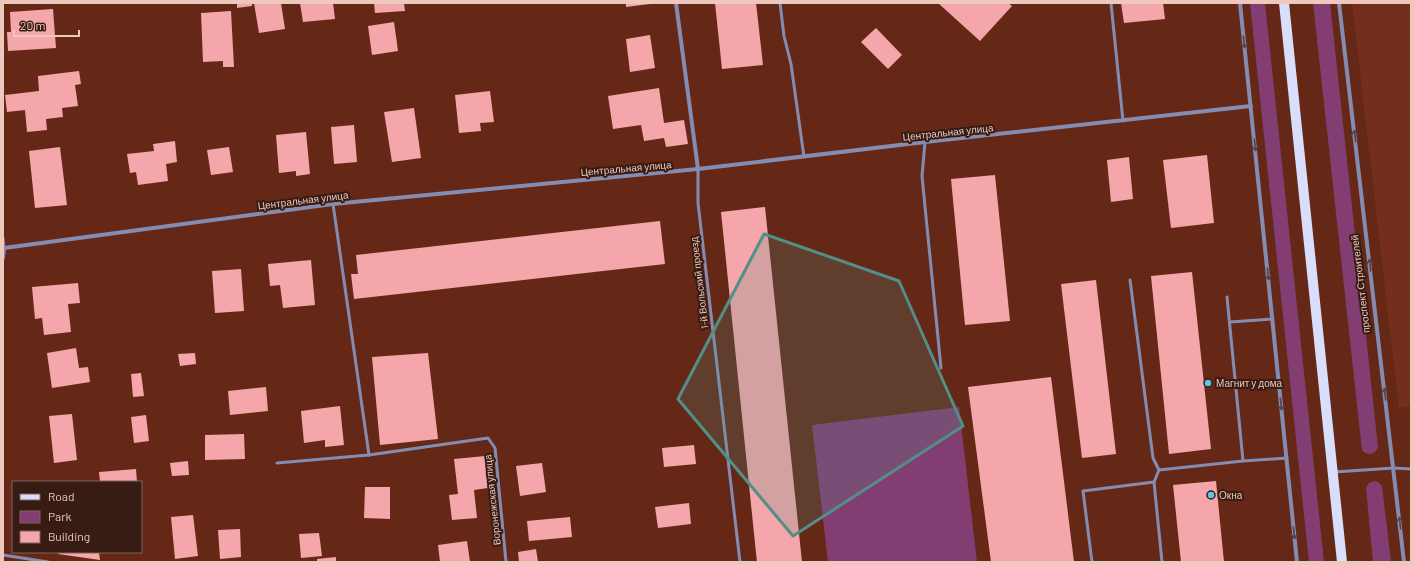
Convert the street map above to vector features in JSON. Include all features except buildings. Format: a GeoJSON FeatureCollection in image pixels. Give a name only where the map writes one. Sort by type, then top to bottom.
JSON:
{"type":"FeatureCollection","features":[{"type":"Feature","properties":{"kind":"main road"},"geometry":{"type":"LineString","coordinates":[[1284,3],[1342,562]]}},
{"type":"Feature","properties":{"kind":"street","name":"1-й Вольский проезд"},"geometry":{"type":"LineString","coordinates":[[676,3],[698,169]]}},
{"type":"Feature","properties":{"kind":"street"},"geometry":{"type":"LineString","coordinates":[[1240,3],[1297,562]]}},
{"type":"Feature","properties":{"kind":"street","name":"проспект Строителей"},"geometry":{"type":"LineString","coordinates":[[1339,3],[1404,562]]}},
{"type":"Feature","properties":{"kind":"street","name":"Центральная улица"},"geometry":{"type":"LineString","coordinates":[[4,247],[333,204],[698,169],[1251,106]]}},
{"type":"Feature","properties":{"kind":"street"},"geometry":{"type":"LineString","coordinates":[[3,258],[4,247]]}},
{"type":"Feature","properties":{"kind":"lane"},"geometry":{"type":"LineString","coordinates":[[780,3],[784,36],[791,64],[804,157]]}},
{"type":"Feature","properties":{"kind":"lane"},"geometry":{"type":"LineString","coordinates":[[1111,3],[1123,121]]}},
{"type":"Feature","properties":{"kind":"lane"},"geometry":{"type":"LineString","coordinates":[[925,142],[922,176],[941,368]]}},
{"type":"Feature","properties":{"kind":"lane","name":"1-й Вольский проезд"},"geometry":{"type":"LineString","coordinates":[[698,169],[698,203],[740,562]]}},
{"type":"Feature","properties":{"kind":"lane"},"geometry":{"type":"LineString","coordinates":[[277,463],[368,455],[333,204]]}},
{"type":"Feature","properties":{"kind":"lane"},"geometry":{"type":"LineString","coordinates":[[3,238],[4,247]]}},
{"type":"Feature","properties":{"kind":"lane"},"geometry":{"type":"LineString","coordinates":[[1130,280],[1153,458],[1159,470],[1154,482],[1162,562]]}},
{"type":"Feature","properties":{"kind":"lane"},"geometry":{"type":"LineString","coordinates":[[1228,298],[1243,461]]}},
{"type":"Feature","properties":{"kind":"lane"},"geometry":{"type":"LineString","coordinates":[[1230,322],[1273,319]]}},
{"type":"Feature","properties":{"kind":"lane","name":"Воронежская улица"},"geometry":{"type":"LineString","coordinates":[[368,455],[488,438],[495,448],[506,562]]}},
{"type":"Feature","properties":{"kind":"lane"},"geometry":{"type":"LineString","coordinates":[[1159,470],[1287,458]]}},
{"type":"Feature","properties":{"kind":"lane"},"geometry":{"type":"LineString","coordinates":[[1333,472],[1394,468],[1411,469]]}},
{"type":"Feature","properties":{"kind":"lane"},"geometry":{"type":"LineString","coordinates":[[1092,562],[1083,491],[1154,482]]}},
{"type":"Feature","properties":{"kind":"lane"},"geometry":{"type":"LineString","coordinates":[[3,555],[48,562]]}},
{"type":"Feature","properties":{"kind":"highlighted area"},"geometry":{"type":"Polygon","coordinates":[[[764,234],[899,281],[963,426],[793,536],[678,399],[764,234]]]}},
{"type":"Feature","properties":{"kind":"shaded area"},"geometry":{"type":"Polygon","coordinates":[[[1352,3],[1411,3],[1411,406],[1399,408],[1352,3]]]}},
{"type":"Feature","properties":{"kind":"green space"},"geometry":{"type":"Polygon","coordinates":[[[1250,3],[1265,3],[1324,562],[1309,562],[1250,3]]]}},
{"type":"Feature","properties":{"kind":"green space"},"geometry":{"type":"Polygon","coordinates":[[[1313,3],[1330,3],[1378,447],[1375,452],[1371,454],[1368,454],[1362,450],[1313,3]]]}},
{"type":"Feature","properties":{"kind":"green space"},"geometry":{"type":"Polygon","coordinates":[[[959,407],[977,562],[828,562],[812,425],[959,407]]]}},
{"type":"Feature","properties":{"kind":"green space"},"geometry":{"type":"Polygon","coordinates":[[[1374,481],[1378,482],[1382,486],[1391,562],[1373,562],[1366,488],[1369,483],[1374,481]]]}},
{"type":"Feature","properties":{"kind":"place","name":"Магнит у дома"},"geometry":{"type":"Point","coordinates":[1208,383]}},
{"type":"Feature","properties":{"kind":"place","name":"Окна"},"geometry":{"type":"Point","coordinates":[1211,495]}}]}
